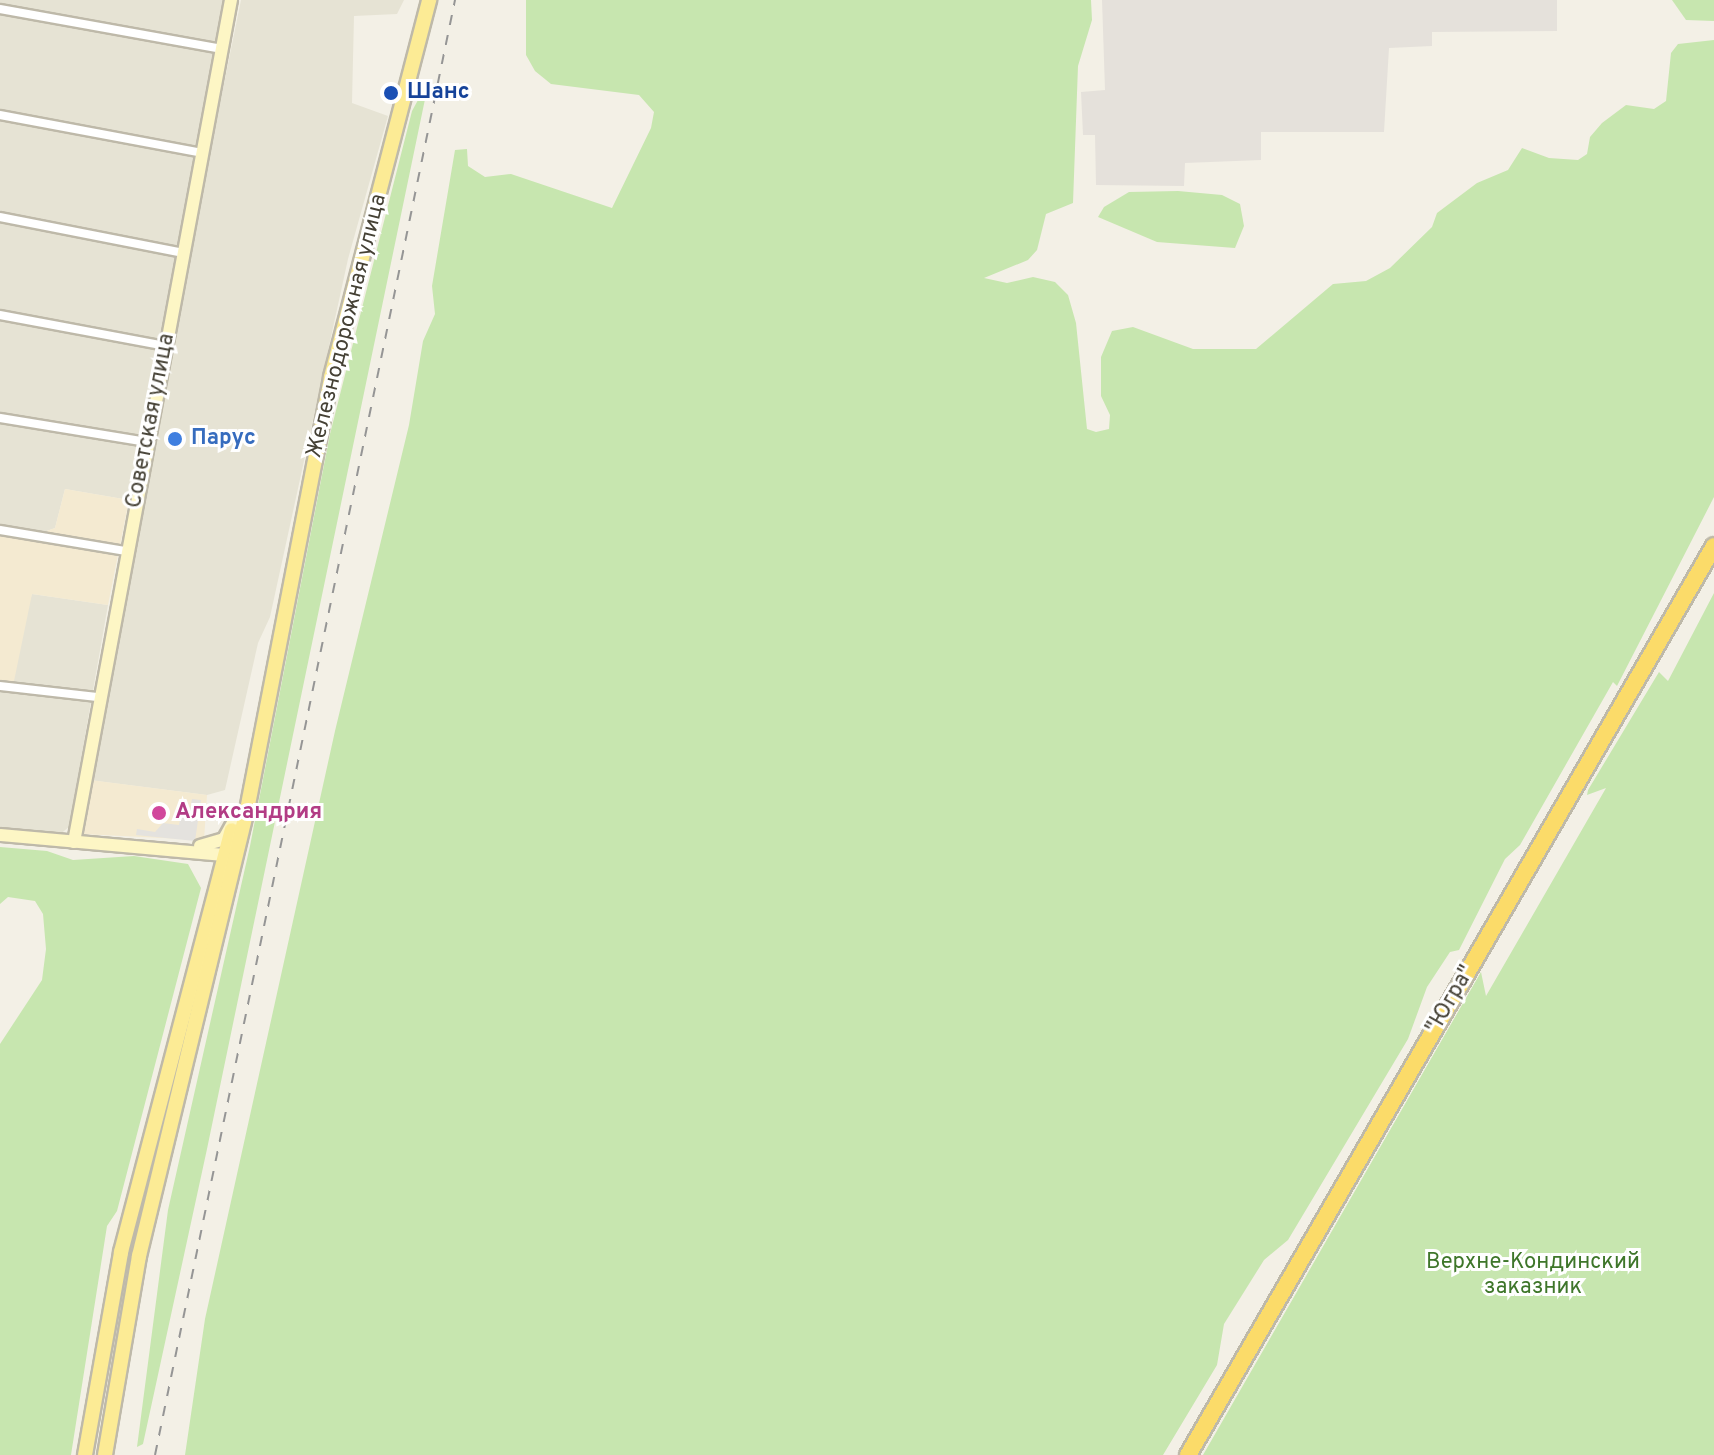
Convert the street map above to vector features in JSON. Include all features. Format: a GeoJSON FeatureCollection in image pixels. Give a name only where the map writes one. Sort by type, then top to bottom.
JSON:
{"type":"FeatureCollection","features":[{"type":"Feature","properties":{"kind":"highway","name":"\"Югра\""},"geometry":{"type":"LineString","coordinates":[[1188,1455],[1714,546]]}},
{"type":"Feature","properties":{"kind":"main road","name":"Железнодорожная улица"},"geometry":{"type":"LineString","coordinates":[[231,855],[331,377],[429,0]]}},
{"type":"Feature","properties":{"kind":"main road","name":"Железнодорожная улица"},"geometry":{"type":"LineString","coordinates":[[231,855],[236,817],[275,655]]}},
{"type":"Feature","properties":{"kind":"main road"},"geometry":{"type":"LineString","coordinates":[[85,1455],[121,1252],[218,890],[231,855]]}},
{"type":"Feature","properties":{"kind":"main road"},"geometry":{"type":"LineString","coordinates":[[105,1455],[157,1173],[231,855]]}},
{"type":"Feature","properties":{"kind":"street","name":"Советская улица"},"geometry":{"type":"LineString","coordinates":[[74,842],[97,697],[231,0]]}},
{"type":"Feature","properties":{"kind":"street"},"geometry":{"type":"LineString","coordinates":[[0,9],[222,49]]}},
{"type":"Feature","properties":{"kind":"street"},"geometry":{"type":"LineString","coordinates":[[0,115],[203,153]]}},
{"type":"Feature","properties":{"kind":"street"},"geometry":{"type":"LineString","coordinates":[[0,217],[184,253]]}},
{"type":"Feature","properties":{"kind":"street"},"geometry":{"type":"LineString","coordinates":[[0,315],[165,346]]}},
{"type":"Feature","properties":{"kind":"street"},"geometry":{"type":"LineString","coordinates":[[0,418],[146,442]]}},
{"type":"Feature","properties":{"kind":"street"},"geometry":{"type":"LineString","coordinates":[[0,530],[125,551]]}},
{"type":"Feature","properties":{"kind":"street"},"geometry":{"type":"LineString","coordinates":[[0,686],[97,697]]}},
{"type":"Feature","properties":{"kind":"street"},"geometry":{"type":"LineString","coordinates":[[176,849],[220,842],[236,817]]}},
{"type":"Feature","properties":{"kind":"street"},"geometry":{"type":"LineString","coordinates":[[0,835],[231,855]]}},
{"type":"Feature","properties":{"kind":"street"},"geometry":{"type":"LineString","coordinates":[[176,849],[212,862],[218,890]]}},
{"type":"Feature","properties":{"kind":"shaded area"},"geometry":{"type":"Polygon","coordinates":[[[0,0],[225,0],[129,500],[65,489],[55,528],[41,533],[0,525],[0,0]]]}},
{"type":"Feature","properties":{"kind":"shaded area"},"geometry":{"type":"Polygon","coordinates":[[[241,0],[404,0],[397,14],[354,16],[352,103],[388,116],[348,259],[270,617],[258,643],[225,790],[207,795],[89,780],[149,452],[241,0]]]}},
{"type":"Feature","properties":{"kind":"shaded area"},"geometry":{"type":"Polygon","coordinates":[[[1102,0],[1557,0],[1557,31],[1432,32],[1432,46],[1389,48],[1384,132],[1261,132],[1261,160],[1185,163],[1184,186],[1096,185],[1095,135],[1083,135],[1081,92],[1105,90],[1102,0]]]}},
{"type":"Feature","properties":{"kind":"shaded area"},"geometry":{"type":"Polygon","coordinates":[[[65,489],[129,500],[108,605],[32,594],[13,686],[0,686],[0,525],[41,533],[55,528],[65,489]]]}},
{"type":"Feature","properties":{"kind":"shaded area"},"geometry":{"type":"Polygon","coordinates":[[[32,594],[108,605],[69,827],[59,835],[0,831],[0,686],[32,594]]]}},
{"type":"Feature","properties":{"kind":"shaded area"},"geometry":{"type":"Polygon","coordinates":[[[90,780],[207,795],[204,840],[81,834],[90,780]]]}},
{"type":"Feature","properties":{"kind":"shaded area"},"geometry":{"type":"Polygon","coordinates":[[[192,799],[201,800],[195,841],[136,835],[137,829],[155,832],[163,823],[179,825],[182,808],[190,809],[192,799]]]}},
{"type":"Feature","properties":{"kind":"green space"},"geometry":{"type":"Polygon","coordinates":[[[526,0],[1091,0],[1092,20],[1078,66],[1073,203],[1046,214],[1037,250],[1028,260],[984,278],[1007,283],[1033,277],[1055,282],[1068,295],[1076,323],[1087,429],[1096,432],[1109,429],[1110,415],[1101,396],[1101,357],[1112,331],[1133,327],[1193,349],[1256,349],[1333,284],[1366,281],[1390,268],[1432,227],[1437,213],[1477,183],[1508,170],[1522,148],[1549,158],[1578,160],[1587,154],[1590,137],[1602,123],[1626,105],[1654,109],[1666,101],[1671,53],[1678,44],[1714,40],[1714,497],[1617,686],[1613,682],[1520,845],[1505,859],[1459,950],[1450,952],[1427,987],[1408,1039],[1288,1240],[1264,1260],[1224,1324],[1217,1365],[1163,1455],[185,1455],[205,1319],[335,731],[409,425],[423,341],[435,314],[432,286],[455,150],[467,149],[468,166],[485,177],[511,174],[612,208],[651,128],[654,112],[639,95],[551,84],[535,71],[526,55],[526,0]]]}},
{"type":"Feature","properties":{"kind":"green space"},"geometry":{"type":"Polygon","coordinates":[[[1672,0],[1714,0],[1714,21],[1686,20],[1672,0]]]}},
{"type":"Feature","properties":{"kind":"green space"},"geometry":{"type":"Polygon","coordinates":[[[429,80],[207,1149],[143,1444],[137,1447],[168,1210],[250,846],[330,434],[412,111],[429,80]]]}},
{"type":"Feature","properties":{"kind":"green space"},"geometry":{"type":"Polygon","coordinates":[[[1178,191],[1222,195],[1240,204],[1244,226],[1235,248],[1157,242],[1098,217],[1104,207],[1129,192],[1178,191]]]}},
{"type":"Feature","properties":{"kind":"green space","name":"Верхне-Кондинский заказник"},"geometry":{"type":"Polygon","coordinates":[[[1714,593],[1714,1455],[1203,1455],[1481,972],[1486,996],[1606,788],[1587,795],[1588,790],[1659,672],[1668,681],[1714,593]]]}},
{"type":"Feature","properties":{"kind":"green space"},"geometry":{"type":"Polygon","coordinates":[[[0,847],[47,851],[73,860],[134,856],[188,864],[201,888],[117,1211],[107,1226],[71,1455],[0,1455],[0,1044],[42,980],[46,949],[43,914],[35,901],[8,897],[0,904],[0,847]]]}},
{"type":"Feature","properties":{"kind":"railway"},"geometry":{"type":"LineString","coordinates":[[155,1455],[455,0]]}},
{"type":"Feature","properties":{"kind":"place","name":"Шанс"},"geometry":{"type":"Point","coordinates":[391,93]}},
{"type":"Feature","properties":{"kind":"place","name":"Парус"},"geometry":{"type":"Point","coordinates":[175,439]}},
{"type":"Feature","properties":{"kind":"place","name":"Александрия"},"geometry":{"type":"Point","coordinates":[159,813]}}]}
